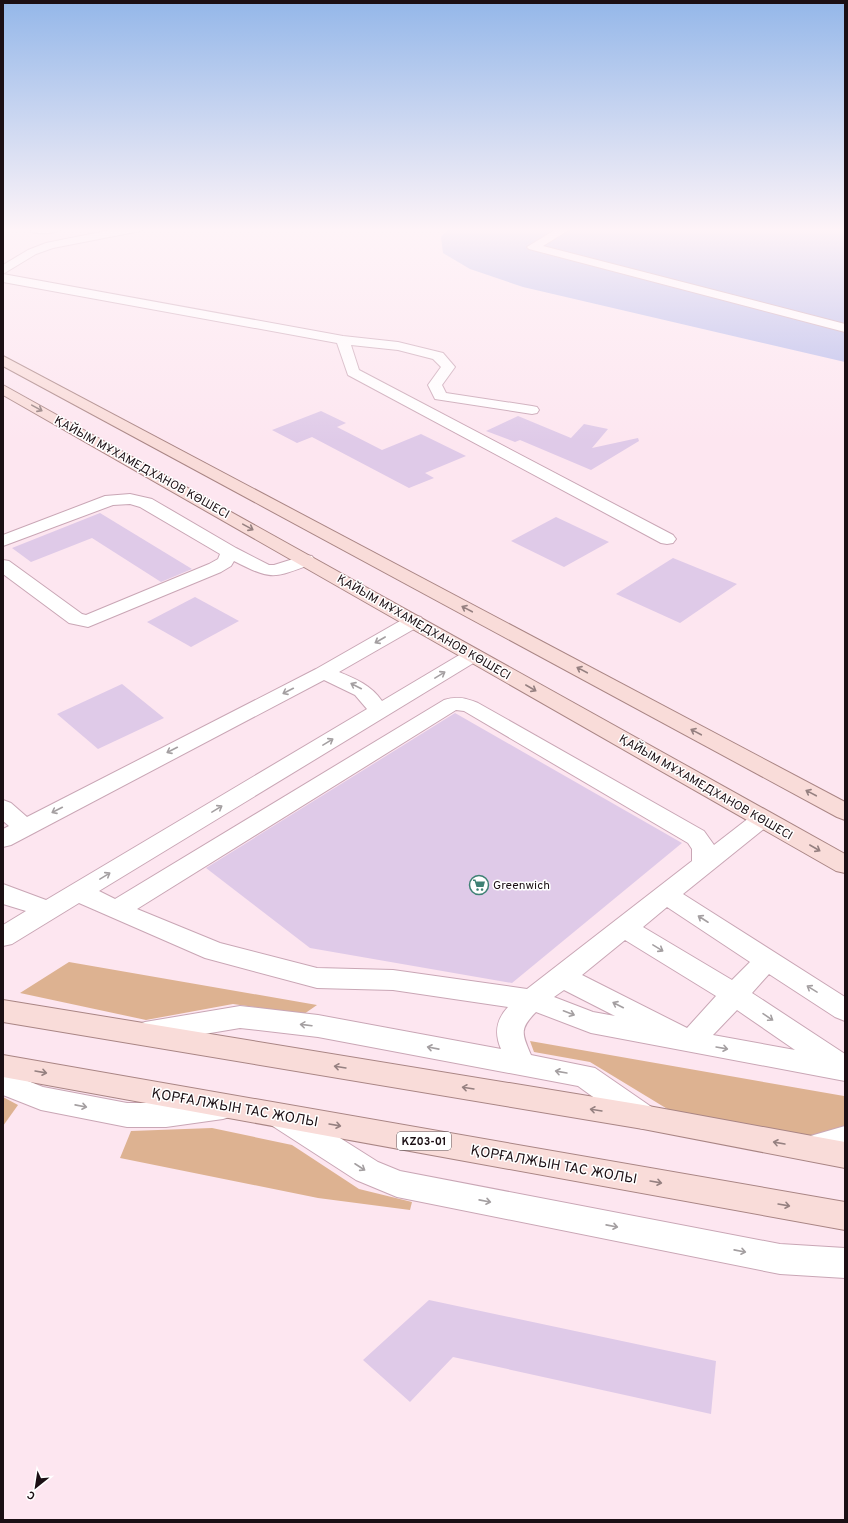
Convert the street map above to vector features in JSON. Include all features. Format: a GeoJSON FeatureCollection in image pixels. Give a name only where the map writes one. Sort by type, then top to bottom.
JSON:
{"type":"FeatureCollection","features":[{"type":"Feature","properties":{"kind":"main road"},"geometry":{"type":"LineString","coordinates":[[3,360],[845,812]]}},
{"type":"Feature","properties":{"kind":"main road","name":"ҚАЙЫМ МҰХАМЕДХАНОВ КӨШЕСІ"},"geometry":{"type":"LineString","coordinates":[[3,389],[845,865]]}},
{"type":"Feature","properties":{"kind":"main road"},"geometry":{"type":"LineString","coordinates":[[3,1011],[642,1117],[845,1155]]}},
{"type":"Feature","properties":{"kind":"main road","name":"ҚОРҒАЛЖЫН ТАС ЖОЛЫ"},"geometry":{"type":"LineString","coordinates":[[3,1066],[845,1216]]}},
{"type":"Feature","properties":{"kind":"street"},"geometry":{"type":"LineString","coordinates":[[119,299],[343,340],[398,346],[438,356],[448,367],[435,385],[440,396],[532,410]]}},
{"type":"Feature","properties":{"kind":"street"},"geometry":{"type":"LineString","coordinates":[[734,299],[845,328]]}},
{"type":"Feature","properties":{"kind":"street"},"geometry":{"type":"LineString","coordinates":[[343,340],[353,372],[667,538]]}},
{"type":"Feature","properties":{"kind":"street"},"geometry":{"type":"LineString","coordinates":[[3,541],[111,500],[130,499],[146,503],[230,552],[265,570],[276,571],[306,560]]}},
{"type":"Feature","properties":{"kind":"street"},"geometry":{"type":"LineString","coordinates":[[3,565],[76,620],[88,621],[215,568],[225,562],[230,552]]}},
{"type":"Feature","properties":{"kind":"street"},"geometry":{"type":"LineString","coordinates":[[3,839],[322,673],[414,621]]}},
{"type":"Feature","properties":{"kind":"street"},"geometry":{"type":"LineString","coordinates":[[3,936],[473,655]]}},
{"type":"Feature","properties":{"kind":"street"},"geometry":{"type":"LineString","coordinates":[[322,673],[360,688],[371,698],[379,712]]}},
{"type":"Feature","properties":{"kind":"street"},"geometry":{"type":"LineString","coordinates":[[116,910],[451,704],[460,703],[471,707],[696,837],[704,848],[704,866]]}},
{"type":"Feature","properties":{"kind":"street"},"geometry":{"type":"LineString","coordinates":[[3,808],[24,827]]}},
{"type":"Feature","properties":{"kind":"street"},"geometry":{"type":"LineString","coordinates":[[522,1065],[510,1038],[509,1026],[514,1016],[532,1000],[704,866],[762,818]]}},
{"type":"Feature","properties":{"kind":"street"},"geometry":{"type":"LineString","coordinates":[[78,892],[116,910],[214,951],[317,978],[393,980],[462,992],[532,1000],[591,1022],[690,1042],[845,1069]]}},
{"type":"Feature","properties":{"kind":"street"},"geometry":{"type":"LineString","coordinates":[[3,893],[10,897],[47,910]]}},
{"type":"Feature","properties":{"kind":"street"},"geometry":{"type":"LineString","coordinates":[[666,895],[766,961],[845,1010]]}},
{"type":"Feature","properties":{"kind":"street"},"geometry":{"type":"LineString","coordinates":[[625,928],[734,994],[845,1069]]}},
{"type":"Feature","properties":{"kind":"street"},"geometry":{"type":"LineString","coordinates":[[690,1042],[766,961]]}},
{"type":"Feature","properties":{"kind":"street"},"geometry":{"type":"LineString","coordinates":[[562,977],[690,1042]]}},
{"type":"Feature","properties":{"kind":"street"},"geometry":{"type":"LineString","coordinates":[[140,1034],[240,1017],[318,1026],[585,1076],[642,1117]]}},
{"type":"Feature","properties":{"kind":"street"},"geometry":{"type":"LineString","coordinates":[[3,1083],[41,1098],[127,1115],[166,1115],[234,1106]]}},
{"type":"Feature","properties":{"kind":"street"},"geometry":{"type":"LineString","coordinates":[[280,1115],[367,1171],[397,1184],[780,1259],[845,1263]]}},
{"type":"Feature","properties":{"kind":"street"},"geometry":{"type":"LineString","coordinates":[[811,1148],[845,1139]]}},
{"type":"Feature","properties":{"kind":"shaded area"},"geometry":{"type":"Polygon","coordinates":[[[69,962],[317,1005],[304,1014],[233,1004],[146,1020],[20,993],[69,962]]]}},
{"type":"Feature","properties":{"kind":"shaded area"},"geometry":{"type":"Polygon","coordinates":[[[530,1041],[844,1096],[845,1130],[814,1137],[674,1113],[590,1062],[534,1052],[530,1041]]]}},
{"type":"Feature","properties":{"kind":"shaded area"},"geometry":{"type":"Polygon","coordinates":[[[3,1097],[18,1105],[3,1126],[3,1097]]]}},
{"type":"Feature","properties":{"kind":"shaded area"},"geometry":{"type":"Polygon","coordinates":[[[212,1128],[292,1145],[359,1189],[412,1202],[410,1210],[318,1198],[120,1158],[131,1131],[212,1128]]]}},
{"type":"Feature","properties":{"kind":"water"},"geometry":{"type":"Polygon","coordinates":[[[575,299],[845,299],[845,362],[575,299]]]}},
{"type":"Feature","properties":{"kind":"building"},"geometry":{"type":"Polygon","coordinates":[[[321,411],[346,423],[337,427],[382,450],[421,434],[466,456],[425,473],[434,478],[409,488],[312,437],[297,443],[272,430],[321,411]]]}},
{"type":"Feature","properties":{"kind":"building"},"geometry":{"type":"Polygon","coordinates":[[[518,416],[571,438],[584,424],[608,429],[592,448],[638,438],[639,441],[591,470],[520,440],[515,442],[486,431],[518,416]]]}},
{"type":"Feature","properties":{"kind":"building"},"geometry":{"type":"Polygon","coordinates":[[[100,513],[192,569],[161,582],[92,538],[31,562],[12,548],[100,513]]]}},
{"type":"Feature","properties":{"kind":"building"},"geometry":{"type":"Polygon","coordinates":[[[556,517],[609,542],[564,567],[511,541],[556,517]]]}},
{"type":"Feature","properties":{"kind":"building"},"geometry":{"type":"Polygon","coordinates":[[[673,558],[737,584],[680,623],[616,594],[673,558]]]}},
{"type":"Feature","properties":{"kind":"building"},"geometry":{"type":"Polygon","coordinates":[[[195,597],[239,621],[191,647],[147,622],[195,597]]]}},
{"type":"Feature","properties":{"kind":"building"},"geometry":{"type":"Polygon","coordinates":[[[122,684],[164,718],[98,749],[57,714],[122,684]]]}},
{"type":"Feature","properties":{"kind":"building"},"geometry":{"type":"Polygon","coordinates":[[[455,713],[682,843],[512,983],[310,948],[206,868],[455,713]]]}},
{"type":"Feature","properties":{"kind":"building"},"geometry":{"type":"Polygon","coordinates":[[[429,1300],[716,1361],[711,1414],[453,1357],[410,1402],[363,1360],[429,1300]]]}},
{"type":"Feature","properties":{"kind":"place","name":"Greenwich"},"geometry":{"type":"Point","coordinates":[479,885]}}]}
